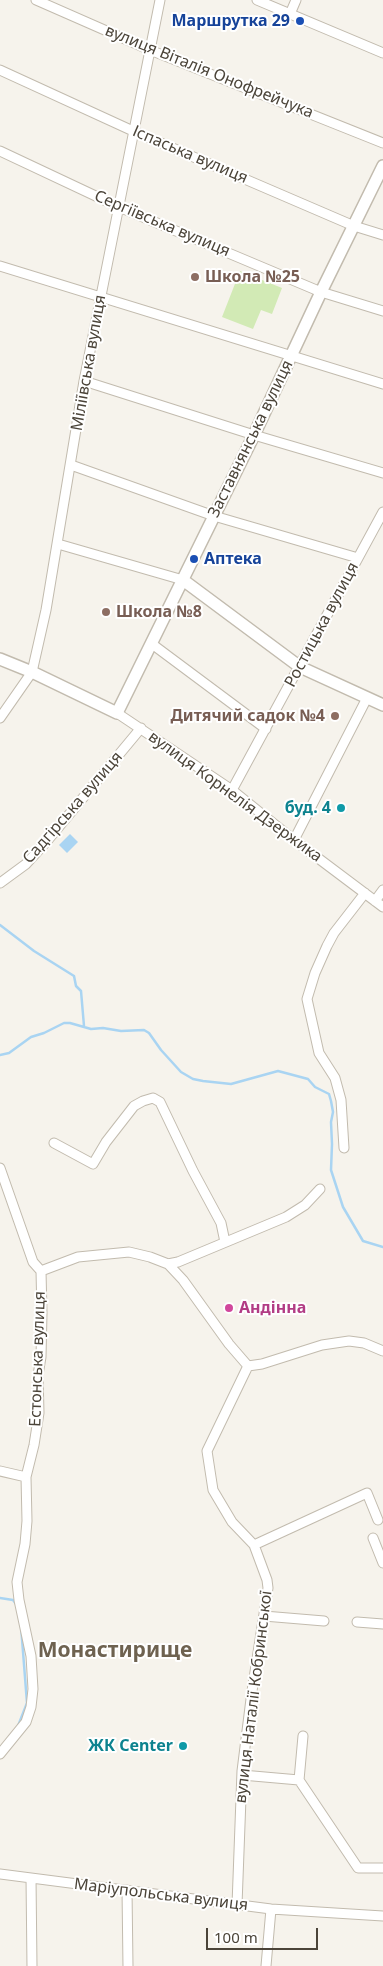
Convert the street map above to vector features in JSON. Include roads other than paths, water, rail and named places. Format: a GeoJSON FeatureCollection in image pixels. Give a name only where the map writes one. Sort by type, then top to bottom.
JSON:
{"type":"FeatureCollection","features":[{"type":"Feature","properties":{"kind":"street","name":"вулиця Віталія Онофрейчука"},"geometry":{"type":"LineString","coordinates":[[36,0],[150,50],[383,142]]}},
{"type":"Feature","properties":{"kind":"street","name":"Міліївська вулиця"},"geometry":{"type":"LineString","coordinates":[[0,718],[32,672],[46,610],[84,381],[160,0]]}},
{"type":"Feature","properties":{"kind":"street"},"geometry":{"type":"LineString","coordinates":[[256,0],[383,53]]}},
{"type":"Feature","properties":{"kind":"street"},"geometry":{"type":"LineString","coordinates":[[290,14],[296,0]]}},
{"type":"Feature","properties":{"kind":"street","name":"Іспаська вулиця"},"geometry":{"type":"LineString","coordinates":[[0,70],[133,131],[354,226],[383,235]]}},
{"type":"Feature","properties":{"kind":"street","name":"Сергіївська вулиця"},"geometry":{"type":"LineString","coordinates":[[0,151],[118,207],[321,292],[383,311]]}},
{"type":"Feature","properties":{"kind":"street","name":"Заставнянська вулиця"},"geometry":{"type":"LineString","coordinates":[[118,713],[383,166]]}},
{"type":"Feature","properties":{"kind":"street"},"geometry":{"type":"LineString","coordinates":[[0,266],[383,384]]}},
{"type":"Feature","properties":{"kind":"street"},"geometry":{"type":"LineString","coordinates":[[84,381],[383,474]]}},
{"type":"Feature","properties":{"kind":"street"},"geometry":{"type":"LineString","coordinates":[[71,465],[214,516],[358,558]]}},
{"type":"Feature","properties":{"kind":"street","name":"Ростицька вулиця"},"geometry":{"type":"LineString","coordinates":[[232,790],[383,512]]}},
{"type":"Feature","properties":{"kind":"street"},"geometry":{"type":"LineString","coordinates":[[58,544],[182,580],[300,667],[383,705]]}},
{"type":"Feature","properties":{"kind":"street"},"geometry":{"type":"LineString","coordinates":[[152,644],[266,729]]}},
{"type":"Feature","properties":{"kind":"street","name":"вулиця Корнелія Дзержика"},"geometry":{"type":"LineString","coordinates":[[0,659],[118,713],[232,790],[294,840],[383,906]]}},
{"type":"Feature","properties":{"kind":"street"},"geometry":{"type":"LineString","coordinates":[[294,840],[367,698]]}},
{"type":"Feature","properties":{"kind":"street","name":"Садгірська вулиця"},"geometry":{"type":"LineString","coordinates":[[0,883],[26,864],[47,841],[141,728]]}},
{"type":"Feature","properties":{"kind":"street"},"geometry":{"type":"LineString","coordinates":[[375,901],[383,890]]}},
{"type":"Feature","properties":{"kind":"street"},"geometry":{"type":"LineString","coordinates":[[344,1148],[341,1100],[336,1078],[319,1052],[307,998],[321,958],[334,933],[365,893]]}},
{"type":"Feature","properties":{"kind":"street"},"geometry":{"type":"LineString","coordinates":[[54,1143],[93,1164],[106,1142],[134,1106],[153,1098],[160,1102],[193,1171],[221,1223],[225,1242]]}},
{"type":"Feature","properties":{"kind":"street","name":"Естонська вулиця"},"geometry":{"type":"LineString","coordinates":[[0,1168],[33,1262],[41,1271],[38,1375],[39,1413],[26,1477],[27,1521],[25,1544],[17,1582],[20,1606],[31,1656],[33,1689],[31,1707],[26,1722],[0,1754]]}},
{"type":"Feature","properties":{"kind":"street"},"geometry":{"type":"LineString","coordinates":[[168,1264],[178,1262],[286,1217],[305,1205],[320,1189]]}},
{"type":"Feature","properties":{"kind":"street"},"geometry":{"type":"LineString","coordinates":[[41,1271],[78,1257],[129,1252],[168,1264],[183,1280],[229,1344],[248,1366],[262,1364],[322,1344],[349,1341],[364,1343],[383,1351]]}},
{"type":"Feature","properties":{"kind":"street","name":"вулиця Наталії Кобринської"},"geometry":{"type":"LineString","coordinates":[[237,1905],[242,1775],[252,1691],[264,1616],[267,1580],[254,1545],[247,1540],[232,1522],[213,1490],[207,1450],[248,1366]]}},
{"type":"Feature","properties":{"kind":"street"},"geometry":{"type":"LineString","coordinates":[[0,1471],[26,1477]]}},
{"type":"Feature","properties":{"kind":"street"},"geometry":{"type":"LineString","coordinates":[[254,1545],[367,1493],[378,1520]]}},
{"type":"Feature","properties":{"kind":"street"},"geometry":{"type":"LineString","coordinates":[[373,1538],[383,1563]]}},
{"type":"Feature","properties":{"kind":"street"},"geometry":{"type":"LineString","coordinates":[[264,1616],[324,1621]]}},
{"type":"Feature","properties":{"kind":"street"},"geometry":{"type":"LineString","coordinates":[[357,1622],[383,1624]]}},
{"type":"Feature","properties":{"kind":"street"},"geometry":{"type":"LineString","coordinates":[[303,1736],[299,1780],[358,1868],[383,1868]]}},
{"type":"Feature","properties":{"kind":"street"},"geometry":{"type":"LineString","coordinates":[[242,1775],[299,1780]]}},
{"type":"Feature","properties":{"kind":"street","name":"Маріупольська вулиця"},"geometry":{"type":"LineString","coordinates":[[0,1874],[271,1909],[383,1916]]}},
{"type":"Feature","properties":{"kind":"street"},"geometry":{"type":"LineString","coordinates":[[31,1878],[32,1966]]}},
{"type":"Feature","properties":{"kind":"street"},"geometry":{"type":"LineString","coordinates":[[127,1890],[128,1966]]}},
{"type":"Feature","properties":{"kind":"street"},"geometry":{"type":"LineString","coordinates":[[266,1966],[271,1909]]}},
{"type":"Feature","properties":{"kind":"water"},"geometry":{"type":"Polygon","coordinates":[[[70,834],[78,842],[67,853],[59,845],[70,834]]]}},
{"type":"Feature","properties":{"kind":"waterway"},"geometry":{"type":"LineString","coordinates":[[0,925],[34,951],[74,976],[76,986],[81,991],[84,1026]]}},
{"type":"Feature","properties":{"kind":"waterway"},"geometry":{"type":"LineString","coordinates":[[0,1055],[9,1053],[31,1037],[64,1023],[70,1023],[91,1029],[144,1030],[149,1033],[161,1050],[181,1072],[193,1079],[231,1084],[278,1071],[308,1079],[315,1087],[329,1094],[331,1101],[333,1112],[331,1122],[331,1170],[343,1207],[363,1241],[383,1247]]}},
{"type":"Feature","properties":{"kind":"waterway"},"geometry":{"type":"LineString","coordinates":[[0,1598],[13,1600],[16,1604]]}},
{"type":"Feature","properties":{"kind":"waterway"},"geometry":{"type":"LineString","coordinates":[[18,1726],[27,1703],[21,1626]]}},
{"type":"Feature","properties":{"kind":"place","name":"Маршрутка 29"},"geometry":{"type":"Point","coordinates":[300,21]}},
{"type":"Feature","properties":{"kind":"place","name":"Школа №25"},"geometry":{"type":"Point","coordinates":[195,277]}},
{"type":"Feature","properties":{"kind":"place","name":"Аптека"},"geometry":{"type":"Point","coordinates":[194,559]}},
{"type":"Feature","properties":{"kind":"place","name":"Школа №8"},"geometry":{"type":"Point","coordinates":[106,612]}},
{"type":"Feature","properties":{"kind":"place","name":"Дитячий садок №4"},"geometry":{"type":"Point","coordinates":[335,716]}},
{"type":"Feature","properties":{"kind":"place","name":"буд. 4"},"geometry":{"type":"Point","coordinates":[341,808]}},
{"type":"Feature","properties":{"kind":"place","name":"Андінна"},"geometry":{"type":"Point","coordinates":[229,1308]}},
{"type":"Feature","properties":{"kind":"place","name":"ЖК Center"},"geometry":{"type":"Point","coordinates":[183,1746]}},
{"type":"Feature","properties":{"kind":"district","name":"Монастирище"},"geometry":{"type":"Point","coordinates":[115,1651]}}]}
